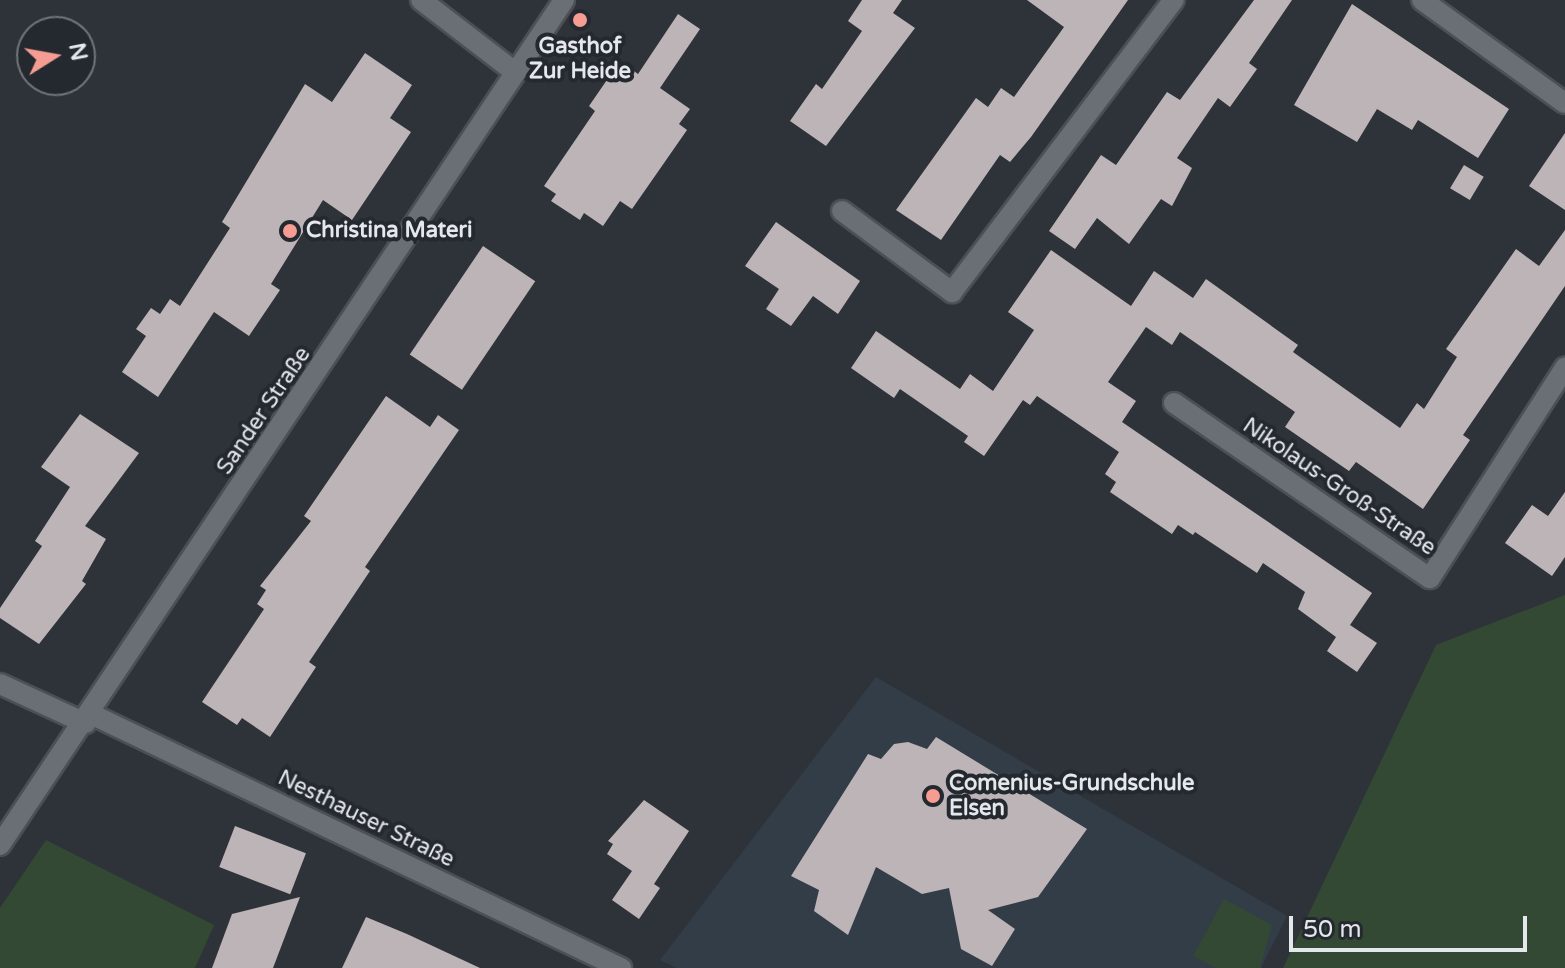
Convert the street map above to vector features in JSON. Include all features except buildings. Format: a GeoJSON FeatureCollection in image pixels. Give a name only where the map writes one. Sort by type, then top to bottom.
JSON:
{"type":"FeatureCollection","features":[{"type":"Feature","properties":{"kind":"street"},"geometry":{"type":"LineString","coordinates":[[421,0],[515,72]]}},
{"type":"Feature","properties":{"kind":"street","name":"Sander Straße"},"geometry":{"type":"LineString","coordinates":[[0,845],[88,718],[564,0]]}},
{"type":"Feature","properties":{"kind":"street"},"geometry":{"type":"LineString","coordinates":[[842,211],[952,292],[1174,0]]}},
{"type":"Feature","properties":{"kind":"street"},"geometry":{"type":"LineString","coordinates":[[1422,0],[1565,103]]}},
{"type":"Feature","properties":{"kind":"street","name":"Nikolaus-Groß-Straße"},"geometry":{"type":"LineString","coordinates":[[1174,403],[1430,578],[1565,368]]}},
{"type":"Feature","properties":{"kind":"street","name":"Nesthauser Straße"},"geometry":{"type":"LineString","coordinates":[[0,684],[88,718],[621,968]]}},
{"type":"Feature","properties":{"kind":"shaded area","name":"Comenius-Grundschule Elsen"},"geometry":{"type":"Polygon","coordinates":[[[876,677],[1287,916],[1261,968],[677,968],[660,960],[876,677]]]}},
{"type":"Feature","properties":{"kind":"green space"},"geometry":{"type":"Polygon","coordinates":[[[1565,595],[1565,968],[1283,968],[1436,645],[1565,595]]]}},
{"type":"Feature","properties":{"kind":"green space"},"geometry":{"type":"Polygon","coordinates":[[[46,840],[214,925],[195,968],[0,968],[0,908],[46,840]]]}},
{"type":"Feature","properties":{"kind":"green space"},"geometry":{"type":"Polygon","coordinates":[[[1224,899],[1272,925],[1260,968],[1216,968],[1193,956],[1224,899]]]}},
{"type":"Feature","properties":{"kind":"place","name":"Gasthof Zur Heide"},"geometry":{"type":"Point","coordinates":[580,20]}},
{"type":"Feature","properties":{"kind":"place","name":"Christina Materi"},"geometry":{"type":"Point","coordinates":[290,231]}},
{"type":"Feature","properties":{"kind":"place","name":"Comenius-Grundschule Elsen"},"geometry":{"type":"Point","coordinates":[933,796]}}]}
